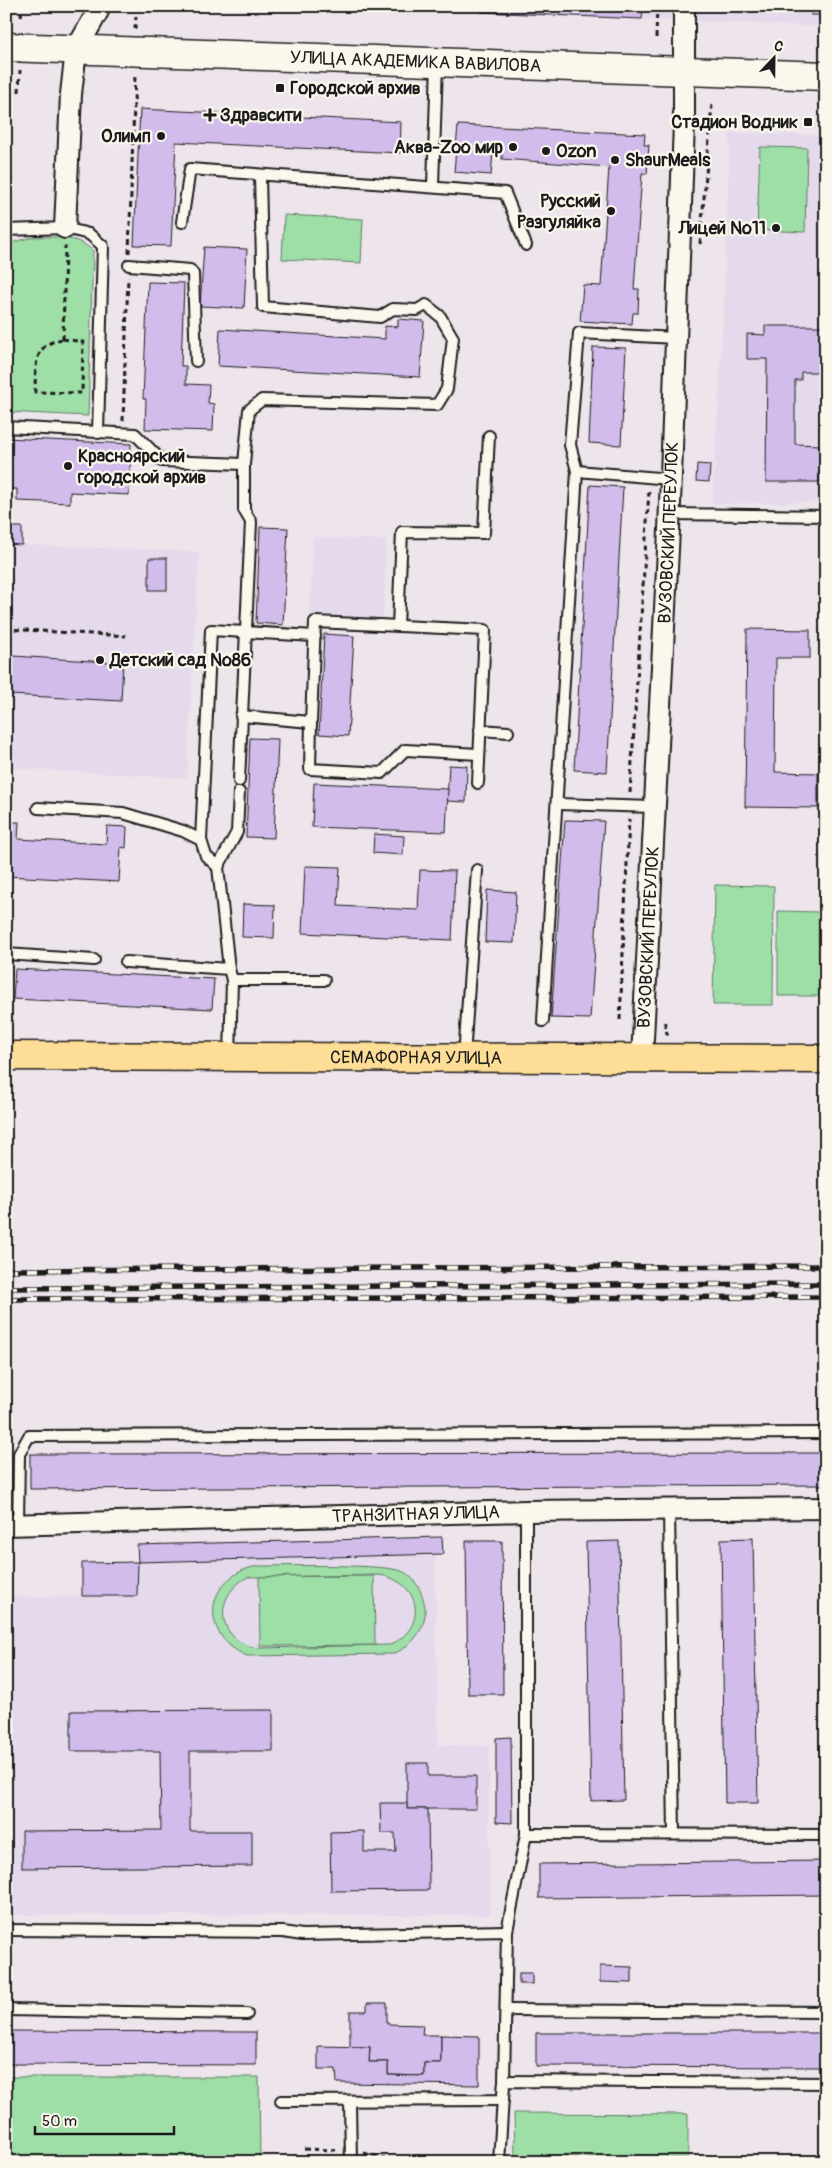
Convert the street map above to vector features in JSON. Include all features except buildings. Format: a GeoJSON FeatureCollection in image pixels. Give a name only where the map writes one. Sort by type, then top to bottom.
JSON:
{"type":"FeatureCollection","features":[{"type":"Feature","properties":{"kind":"highway","name":"СЕМАФОРНАЯ УЛИЦА"},"geometry":{"type":"LineString","coordinates":[[6,1056],[826,1059]]}},
{"type":"Feature","properties":{"kind":"street"},"geometry":{"type":"LineString","coordinates":[[65,228],[71,94],[76,50],[98,11],[98,6]]}},
{"type":"Feature","properties":{"kind":"street","name":"ВУЗОВСКИЙ ПЕРЕУЛОК"},"geometry":{"type":"LineString","coordinates":[[642,1058],[653,807],[670,514],[684,132],[684,6]]}},
{"type":"Feature","properties":{"kind":"street","name":"УЛИЦА АКАДЕМИКА ВАВИЛОВА"},"geometry":{"type":"LineString","coordinates":[[6,47],[826,76]]}},
{"type":"Feature","properties":{"kind":"street","name":"ТРАНЗИТНАЯ УЛИЦА"},"geometry":{"type":"LineString","coordinates":[[12,1524],[526,1512],[826,1508]]}},
{"type":"Feature","properties":{"kind":"lane"},"geometry":{"type":"LineString","coordinates":[[433,186],[437,62]]}},
{"type":"Feature","properties":{"kind":"lane"},"geometry":{"type":"LineString","coordinates":[[182,222],[190,168],[260,175],[505,192],[526,245]]}},
{"type":"Feature","properties":{"kind":"lane"},"geometry":{"type":"LineString","coordinates":[[239,780],[251,522],[244,510],[244,464],[249,410],[262,400],[437,405],[447,389],[453,338],[440,316],[426,305],[417,310],[393,309],[380,317],[263,307],[260,175]]}},
{"type":"Feature","properties":{"kind":"lane"},"geometry":{"type":"LineString","coordinates":[[6,230],[65,228],[89,234],[103,246],[98,433]]}},
{"type":"Feature","properties":{"kind":"lane"},"geometry":{"type":"LineString","coordinates":[[129,265],[190,270],[193,274],[196,361]]}},
{"type":"Feature","properties":{"kind":"lane"},"geometry":{"type":"LineString","coordinates":[[543,1021],[558,804],[577,471],[570,445],[578,333],[676,338]]}},
{"type":"Feature","properties":{"kind":"lane"},"geometry":{"type":"LineString","coordinates":[[6,427],[135,434],[162,461],[244,464]]}},
{"type":"Feature","properties":{"kind":"lane"},"geometry":{"type":"LineString","coordinates":[[398,626],[402,532],[484,533],[489,436]]}},
{"type":"Feature","properties":{"kind":"lane"},"geometry":{"type":"LineString","coordinates":[[577,471],[670,479]]}},
{"type":"Feature","properties":{"kind":"lane"},"geometry":{"type":"LineString","coordinates":[[670,514],[826,516]]}},
{"type":"Feature","properties":{"kind":"lane"},"geometry":{"type":"LineString","coordinates":[[478,783],[485,630],[316,622],[310,769],[382,773],[405,750],[479,754]]}},
{"type":"Feature","properties":{"kind":"lane"},"geometry":{"type":"LineString","coordinates":[[218,867],[206,856],[201,840],[211,630],[315,636]]}},
{"type":"Feature","properties":{"kind":"lane"},"geometry":{"type":"LineString","coordinates":[[241,716],[311,722]]}},
{"type":"Feature","properties":{"kind":"lane"},"geometry":{"type":"LineString","coordinates":[[480,730],[508,732]]}},
{"type":"Feature","properties":{"kind":"lane"},"geometry":{"type":"LineString","coordinates":[[230,1056],[232,980],[229,969],[218,867],[237,832],[238,792]]}},
{"type":"Feature","properties":{"kind":"lane"},"geometry":{"type":"LineString","coordinates":[[558,804],[653,807]]}},
{"type":"Feature","properties":{"kind":"lane"},"geometry":{"type":"LineString","coordinates":[[38,808],[123,813],[182,831],[201,840]]}},
{"type":"Feature","properties":{"kind":"lane"},"geometry":{"type":"LineString","coordinates":[[464,1057],[476,870]]}},
{"type":"Feature","properties":{"kind":"lane"},"geometry":{"type":"LineString","coordinates":[[6,954],[94,960]]}},
{"type":"Feature","properties":{"kind":"lane"},"geometry":{"type":"LineString","coordinates":[[126,962],[229,969]]}},
{"type":"Feature","properties":{"kind":"lane"},"geometry":{"type":"LineString","coordinates":[[232,980],[324,980]]}},
{"type":"Feature","properties":{"kind":"lane"},"geometry":{"type":"LineString","coordinates":[[12,1524],[19,1454],[29,1436],[826,1433]]}},
{"type":"Feature","properties":{"kind":"lane"},"geometry":{"type":"LineString","coordinates":[[669,1511],[674,1834]]}},
{"type":"Feature","properties":{"kind":"lane"},"geometry":{"type":"LineString","coordinates":[[499,2162],[504,2081],[507,1931],[526,1834],[526,1512]]}},
{"type":"Feature","properties":{"kind":"lane"},"geometry":{"type":"LineString","coordinates":[[526,1834],[826,1835]]}},
{"type":"Feature","properties":{"kind":"lane"},"geometry":{"type":"LineString","coordinates":[[6,1930],[283,1932],[302,1934],[507,1931]]}},
{"type":"Feature","properties":{"kind":"lane"},"geometry":{"type":"LineString","coordinates":[[6,2010],[247,2014]]}},
{"type":"Feature","properties":{"kind":"lane"},"geometry":{"type":"LineString","coordinates":[[506,2010],[826,2012]]}},
{"type":"Feature","properties":{"kind":"lane"},"geometry":{"type":"LineString","coordinates":[[504,2081],[826,2083]]}},
{"type":"Feature","properties":{"kind":"lane"},"geometry":{"type":"LineString","coordinates":[[281,2101],[503,2100]]}},
{"type":"Feature","properties":{"kind":"lane"},"geometry":{"type":"LineString","coordinates":[[350,2101],[350,2162]]}},
{"type":"Feature","properties":{"kind":"path"},"geometry":{"type":"LineString","coordinates":[[21,17],[22,6]]}},
{"type":"Feature","properties":{"kind":"path"},"geometry":{"type":"LineString","coordinates":[[656,38],[657,6]]}},
{"type":"Feature","properties":{"kind":"path"},"geometry":{"type":"LineString","coordinates":[[135,29],[136,17]]}},
{"type":"Feature","properties":{"kind":"path"},"geometry":{"type":"LineString","coordinates":[[18,92],[20,70]]}},
{"type":"Feature","properties":{"kind":"path"},"geometry":{"type":"LineString","coordinates":[[134,97],[135,74]]}},
{"type":"Feature","properties":{"kind":"path"},"geometry":{"type":"LineString","coordinates":[[700,250],[712,105]]}},
{"type":"Feature","properties":{"kind":"path"},"geometry":{"type":"LineString","coordinates":[[705,122],[711,121]]}},
{"type":"Feature","properties":{"kind":"path"},"geometry":{"type":"LineString","coordinates":[[63,339],[65,228]]}},
{"type":"Feature","properties":{"kind":"path"},"geometry":{"type":"LineString","coordinates":[[63,339],[83,342],[82,393],[35,392],[37,360],[40,352],[54,341],[63,339]]}},
{"type":"Feature","properties":{"kind":"path"},"geometry":{"type":"LineString","coordinates":[[620,1020],[630,806],[650,476]]}},
{"type":"Feature","properties":{"kind":"path"},"geometry":{"type":"LineString","coordinates":[[6,629],[126,636]]}},
{"type":"Feature","properties":{"kind":"shaded area"},"geometry":{"type":"Polygon","coordinates":[[[344,6],[826,6],[826,27],[481,12],[344,6]]]}},
{"type":"Feature","properties":{"kind":"shaded area","name":"Лицей №11"},"geometry":{"type":"Polygon","coordinates":[[[730,133],[826,135],[826,502],[712,504],[723,321],[730,133]]]}},
{"type":"Feature","properties":{"kind":"shaded area"},"geometry":{"type":"Polygon","coordinates":[[[313,537],[386,540],[383,618],[310,615],[313,537]]]}},
{"type":"Feature","properties":{"kind":"shaded area","name":"Детский сад №86"},"geometry":{"type":"Polygon","coordinates":[[[6,544],[199,552],[187,778],[6,768],[6,544]]]}},
{"type":"Feature","properties":{"kind":"shaded area"},"geometry":{"type":"Polygon","coordinates":[[[435,1555],[438,1745],[489,1746],[490,1915],[10,1915],[8,1597],[137,1596],[138,1562],[435,1555]]]}},
{"type":"Feature","properties":{"kind":"green space"},"geometry":{"type":"Polygon","coordinates":[[[760,147],[807,148],[805,232],[757,230],[760,147]]]}},
{"type":"Feature","properties":{"kind":"green space"},"geometry":{"type":"Polygon","coordinates":[[[284,215],[363,219],[361,263],[282,259],[284,215]]]}},
{"type":"Feature","properties":{"kind":"green space"},"geometry":{"type":"Polygon","coordinates":[[[33,237],[65,238],[80,242],[93,251],[88,416],[6,412],[6,252],[14,242],[33,237]]]}},
{"type":"Feature","properties":{"kind":"green space"},"geometry":{"type":"Polygon","coordinates":[[[715,885],[774,886],[773,1005],[713,1005],[715,885]]]}},
{"type":"Feature","properties":{"kind":"green space"},"geometry":{"type":"Polygon","coordinates":[[[778,911],[819,912],[819,996],[778,996],[778,911]]]}},
{"type":"Feature","properties":{"kind":"green space"},"geometry":{"type":"Polygon","coordinates":[[[258,1566],[357,1566],[394,1569],[409,1575],[420,1590],[425,1609],[424,1622],[410,1644],[393,1654],[247,1656],[231,1646],[220,1634],[215,1621],[214,1606],[218,1593],[227,1581],[240,1572],[258,1566]],[[379,1575],[248,1577],[236,1585],[228,1595],[224,1606],[224,1618],[227,1628],[234,1637],[245,1644],[259,1648],[390,1645],[402,1637],[411,1627],[415,1617],[415,1605],[411,1595],[404,1586],[393,1579],[379,1575]]]}},
{"type":"Feature","properties":{"kind":"green space"},"geometry":{"type":"Polygon","coordinates":[[[374,1576],[375,1645],[260,1646],[259,1577],[374,1576]]]}},
{"type":"Feature","properties":{"kind":"green space"},"geometry":{"type":"Polygon","coordinates":[[[6,2077],[259,2077],[260,2159],[6,2158],[6,2077]]]}},
{"type":"Feature","properties":{"kind":"green space"},"geometry":{"type":"Polygon","coordinates":[[[514,2113],[688,2114],[688,2158],[515,2156],[514,2113]]]}},
{"type":"Feature","properties":{"kind":"railway"},"geometry":{"type":"LineString","coordinates":[[6,1270],[826,1266]]}},
{"type":"Feature","properties":{"kind":"railway"},"geometry":{"type":"LineString","coordinates":[[6,1288],[826,1284]]}},
{"type":"Feature","properties":{"kind":"railway"},"geometry":{"type":"LineString","coordinates":[[6,1299],[826,1297]]}},
{"type":"Feature","properties":{"kind":"place","name":"Городской архив"},"geometry":{"type":"Point","coordinates":[280,88]}},
{"type":"Feature","properties":{"kind":"place","name":"Здравсити"},"geometry":{"type":"Point","coordinates":[210,115]}},
{"type":"Feature","properties":{"kind":"place","name":"Стадион Водник"},"geometry":{"type":"Point","coordinates":[808,122]}},
{"type":"Feature","properties":{"kind":"place","name":"Олимп"},"geometry":{"type":"Point","coordinates":[161,136]}},
{"type":"Feature","properties":{"kind":"place","name":"Аква-Zoo мир"},"geometry":{"type":"Point","coordinates":[513,147]}},
{"type":"Feature","properties":{"kind":"place","name":"Ozon"},"geometry":{"type":"Point","coordinates":[546,151]}},
{"type":"Feature","properties":{"kind":"place","name":"ShаurMeals"},"geometry":{"type":"Point","coordinates":[615,160]}},
{"type":"Feature","properties":{"kind":"place","name":"Русский Разгуляйка"},"geometry":{"type":"Point","coordinates":[611,211]}},
{"type":"Feature","properties":{"kind":"place","name":"Лицей №11"},"geometry":{"type":"Point","coordinates":[776,228]}},
{"type":"Feature","properties":{"kind":"place","name":"Красноярский городской архив"},"geometry":{"type":"Point","coordinates":[68,466]}},
{"type":"Feature","properties":{"kind":"place","name":"Детский сад №86"},"geometry":{"type":"Point","coordinates":[100,660]}}]}
